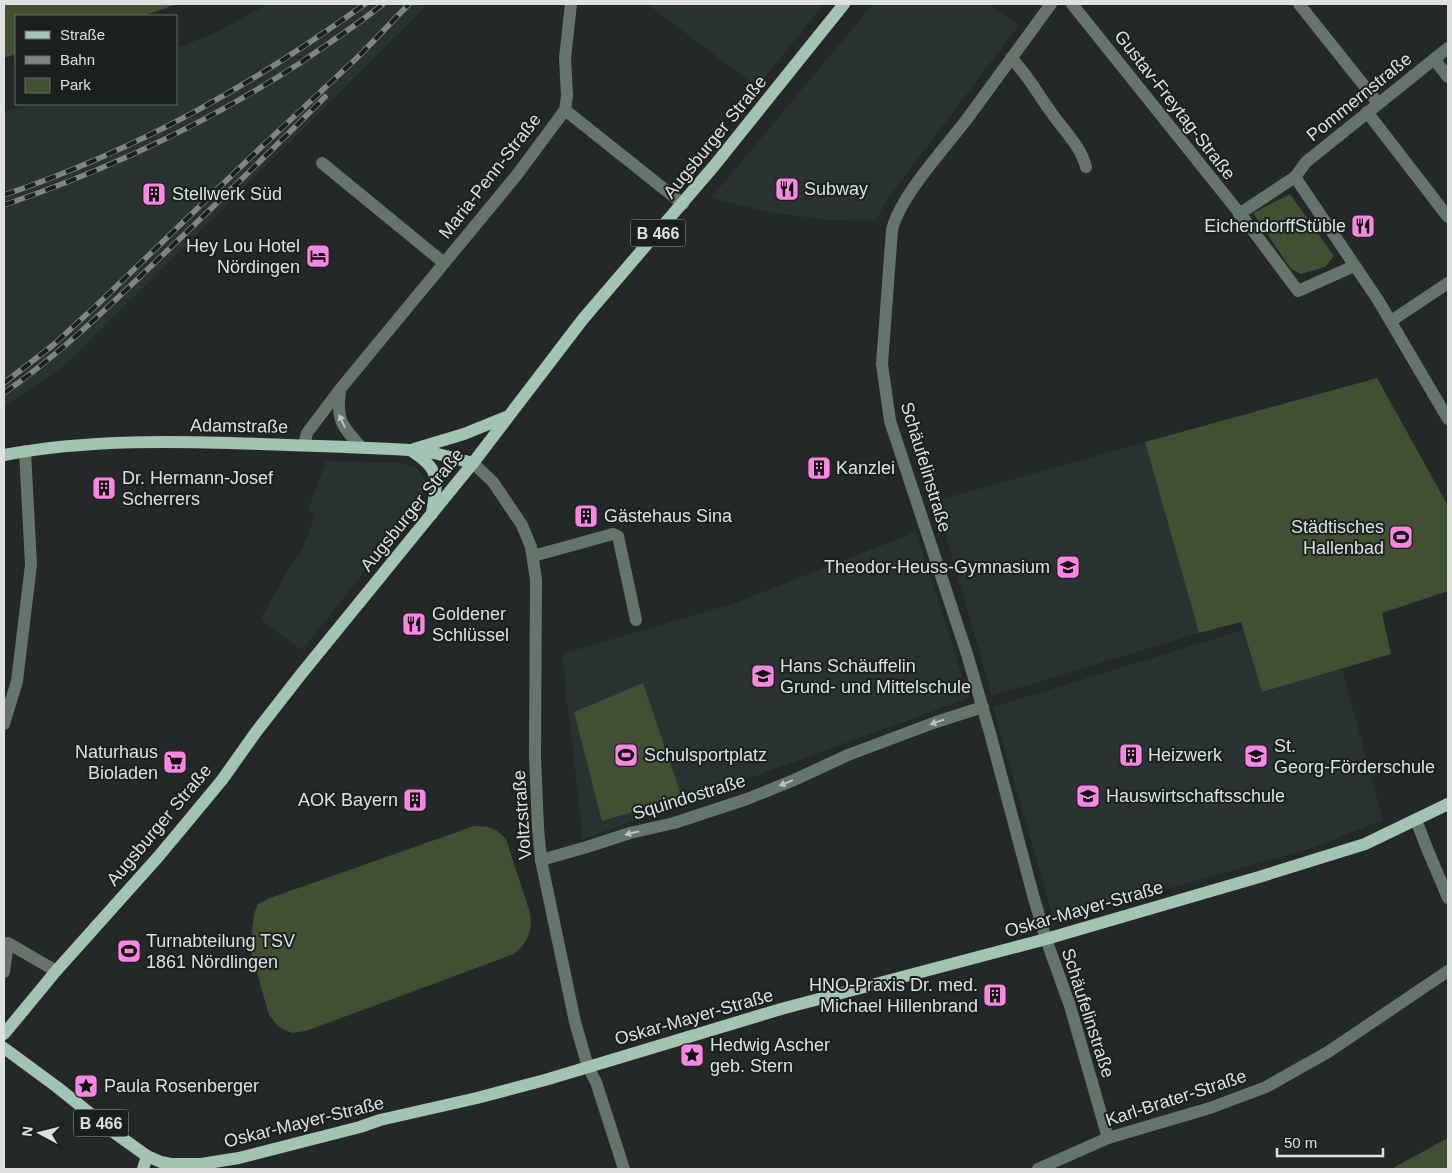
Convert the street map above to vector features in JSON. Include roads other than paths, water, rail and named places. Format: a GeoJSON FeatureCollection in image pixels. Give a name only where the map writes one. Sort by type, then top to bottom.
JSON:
{"type":"FeatureCollection","features":[{"type":"Feature","properties":{"kind":"main road","name":"Augsburger Straße"},"geometry":{"type":"LineString","coordinates":[[4,1034],[56,971],[158,857],[222,780],[256,732],[302,673],[473,463],[507,416],[583,319],[683,204],[844,4]]}},
{"type":"Feature","properties":{"kind":"main road","name":"B 466"},"geometry":{"type":"LineString","coordinates":[[410,450],[464,434],[507,416]]}},
{"type":"Feature","properties":{"kind":"main road","name":"Adamstraße"},"geometry":{"type":"LineString","coordinates":[[4,455],[81,445],[206,442],[410,450],[434,453],[473,463]]}},
{"type":"Feature","properties":{"kind":"main road"},"geometry":{"type":"LineString","coordinates":[[410,450],[425,459],[432,466],[435,473],[436,486],[432,514]]}},
{"type":"Feature","properties":{"kind":"main road","name":"Oskar-Mayer-Straße"},"geometry":{"type":"LineString","coordinates":[[4,1048],[112,1131],[148,1156],[171,1164],[201,1164],[239,1158],[360,1127],[380,1120],[495,1094],[824,997],[1046,939],[1260,877],[1365,844],[1448,804]]}},
{"type":"Feature","properties":{"kind":"main road"},"geometry":{"type":"LineString","coordinates":[[143,1169],[148,1156]]}},
{"type":"Feature","properties":{"kind":"street","name":"Maria-Penn-Straße"},"geometry":{"type":"LineString","coordinates":[[304,446],[308,433],[341,388],[522,168],[564,110],[568,96],[565,58],[571,4]]}},
{"type":"Feature","properties":{"kind":"street","name":"Schäufelinstraße"},"geometry":{"type":"LineString","coordinates":[[1050,4],[913,189],[892,228],[882,364],[893,430],[943,578],[983,707],[1046,939],[1070,1006],[1108,1138]]}},
{"type":"Feature","properties":{"kind":"street","name":"Gustav-Freytag-Straße"},"geometry":{"type":"LineString","coordinates":[[1072,4],[1298,291],[1354,266]]}},
{"type":"Feature","properties":{"kind":"street"},"geometry":{"type":"LineString","coordinates":[[1299,4],[1378,103]]}},
{"type":"Feature","properties":{"kind":"street","name":"Pommernstraße"},"geometry":{"type":"LineString","coordinates":[[1235,209],[1295,177],[1306,162],[1448,48]]}},
{"type":"Feature","properties":{"kind":"street"},"geometry":{"type":"LineString","coordinates":[[1011,58],[1026,73],[1050,111],[1083,155],[1086,167]]}},
{"type":"Feature","properties":{"kind":"street"},"geometry":{"type":"LineString","coordinates":[[1434,59],[1448,77]]}},
{"type":"Feature","properties":{"kind":"street","name":"Maria-Penn-Straße"},"geometry":{"type":"LineString","coordinates":[[564,110],[683,204]]}},
{"type":"Feature","properties":{"kind":"street"},"geometry":{"type":"LineString","coordinates":[[1367,112],[1448,216]]}},
{"type":"Feature","properties":{"kind":"street","name":"Maria-Penn-Straße"},"geometry":{"type":"LineString","coordinates":[[322,163],[444,263]]}},
{"type":"Feature","properties":{"kind":"street"},"geometry":{"type":"LineString","coordinates":[[1295,177],[1391,321],[1448,419]]}},
{"type":"Feature","properties":{"kind":"street"},"geometry":{"type":"LineString","coordinates":[[1391,321],[1448,283]]}},
{"type":"Feature","properties":{"kind":"street"},"geometry":{"type":"LineString","coordinates":[[341,388],[338,406],[341,421],[361,447]]}},
{"type":"Feature","properties":{"kind":"street"},"geometry":{"type":"LineString","coordinates":[[4,724],[17,681],[31,565],[24,451]]}},
{"type":"Feature","properties":{"kind":"street","name":"Voltzstraße"},"geometry":{"type":"LineString","coordinates":[[473,463],[489,477],[506,500],[522,525],[533,556],[536,580],[535,756],[538,828],[542,860],[575,1022],[588,1067],[596,1082],[624,1169]]}},
{"type":"Feature","properties":{"kind":"street"},"geometry":{"type":"LineString","coordinates":[[533,556],[613,534],[618,536],[636,620]]}},
{"type":"Feature","properties":{"kind":"street","name":"Squindostraße"},"geometry":{"type":"LineString","coordinates":[[542,860],[630,833],[674,823],[747,799],[848,755],[936,722],[983,707]]}},
{"type":"Feature","properties":{"kind":"street"},"geometry":{"type":"LineString","coordinates":[[1416,820],[1448,898]]}},
{"type":"Feature","properties":{"kind":"street"},"geometry":{"type":"LineString","coordinates":[[4,972],[8,943],[56,971]]}},
{"type":"Feature","properties":{"kind":"street","name":"Karl-Brater-Straße"},"geometry":{"type":"LineString","coordinates":[[1038,1169],[1108,1138],[1210,1108],[1266,1087],[1328,1052],[1448,971]]}},
{"type":"Feature","properties":{"kind":"railway"},"geometry":{"type":"LineString","coordinates":[[4,195],[100,158],[192,113],[236,89],[279,62],[365,4]]}},
{"type":"Feature","properties":{"kind":"railway"},"geometry":{"type":"LineString","coordinates":[[4,205],[119,161],[229,106],[300,63],[383,4]]}},
{"type":"Feature","properties":{"kind":"railway"},"geometry":{"type":"LineString","coordinates":[[4,383],[52,346],[98,304],[361,54],[409,4]]}},
{"type":"Feature","properties":{"kind":"railway"},"geometry":{"type":"LineString","coordinates":[[4,393],[42,365],[96,318],[325,97]]}},
{"type":"Feature","properties":{"kind":"place","name":"Subway"},"geometry":{"type":"Point","coordinates":[787,189]}},
{"type":"Feature","properties":{"kind":"place","name":"Stellwerk Süd"},"geometry":{"type":"Point","coordinates":[154,194]}},
{"type":"Feature","properties":{"kind":"place","name":"EichendorffStüble"},"geometry":{"type":"Point","coordinates":[1363,226]}},
{"type":"Feature","properties":{"kind":"place","name":"Hey Lou Hotel Nördingen"},"geometry":{"type":"Point","coordinates":[318,256]}},
{"type":"Feature","properties":{"kind":"place","name":"Kanzlei"},"geometry":{"type":"Point","coordinates":[819,468]}},
{"type":"Feature","properties":{"kind":"place","name":"Dr. Hermann-Josef Scherrers"},"geometry":{"type":"Point","coordinates":[104,488]}},
{"type":"Feature","properties":{"kind":"place","name":"Gästehaus Sina"},"geometry":{"type":"Point","coordinates":[586,516]}},
{"type":"Feature","properties":{"kind":"place","name":"Städtisches Hallenbad"},"geometry":{"type":"Point","coordinates":[1401,537]}},
{"type":"Feature","properties":{"kind":"place","name":"Theodor-Heuss-Gymnasium"},"geometry":{"type":"Point","coordinates":[1068,567]}},
{"type":"Feature","properties":{"kind":"place","name":"Goldener Schlüssel"},"geometry":{"type":"Point","coordinates":[414,624]}},
{"type":"Feature","properties":{"kind":"place","name":"Hans Schäuffelin Grund- und Mittelschule"},"geometry":{"type":"Point","coordinates":[763,676]}},
{"type":"Feature","properties":{"kind":"place","name":"Schulsportplatz"},"geometry":{"type":"Point","coordinates":[626,755]}},
{"type":"Feature","properties":{"kind":"place","name":"Heizwerk"},"geometry":{"type":"Point","coordinates":[1131,755]}},
{"type":"Feature","properties":{"kind":"place","name":"St. Georg-Förderschule"},"geometry":{"type":"Point","coordinates":[1256,756]}},
{"type":"Feature","properties":{"kind":"place","name":"Naturhaus Bioladen"},"geometry":{"type":"Point","coordinates":[175,762]}},
{"type":"Feature","properties":{"kind":"place","name":"Hauswirtschaftsschule"},"geometry":{"type":"Point","coordinates":[1088,796]}},
{"type":"Feature","properties":{"kind":"place","name":"AOK Bayern"},"geometry":{"type":"Point","coordinates":[415,800]}},
{"type":"Feature","properties":{"kind":"place","name":"Turnabteilung TSV 1861 Nördlingen"},"geometry":{"type":"Point","coordinates":[129,951]}},
{"type":"Feature","properties":{"kind":"place","name":"HNO-Praxis Dr. med. Michael Hillenbrand"},"geometry":{"type":"Point","coordinates":[995,995]}},
{"type":"Feature","properties":{"kind":"place","name":"Hedwig Ascher geb. Stern"},"geometry":{"type":"Point","coordinates":[692,1055]}},
{"type":"Feature","properties":{"kind":"place","name":"Paula Rosenberger"},"geometry":{"type":"Point","coordinates":[86,1086]}}]}
